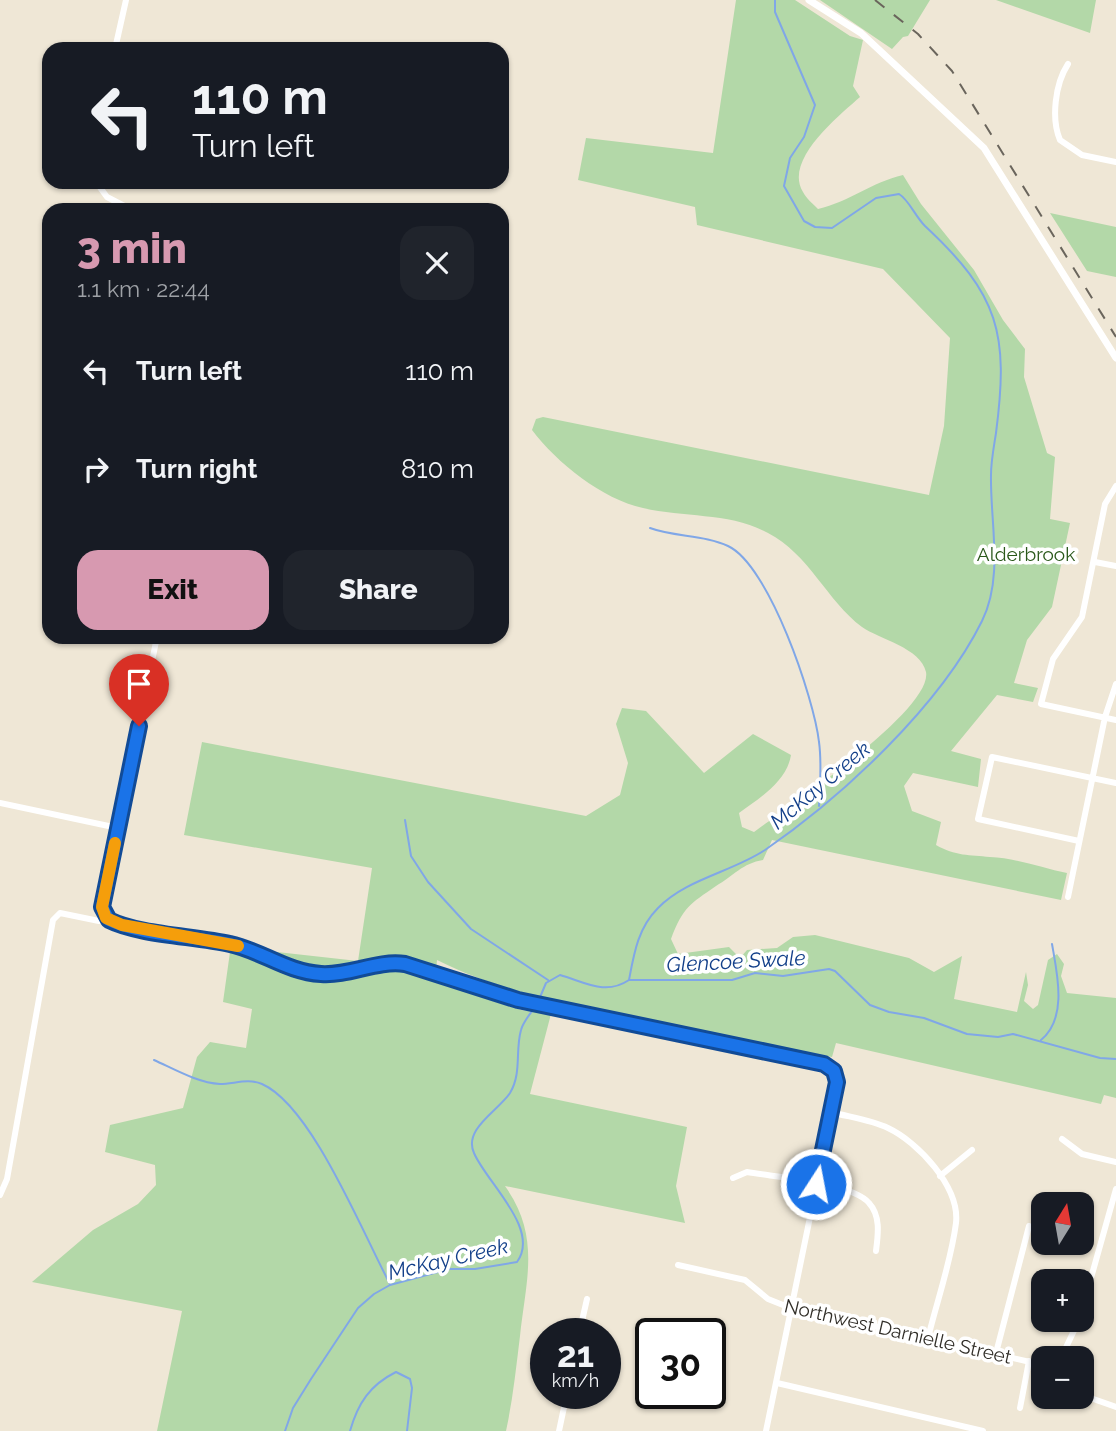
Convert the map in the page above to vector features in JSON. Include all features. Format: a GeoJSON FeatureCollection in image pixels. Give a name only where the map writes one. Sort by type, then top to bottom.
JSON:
{"type":"FeatureCollection","features":[{"type":"Feature","properties":{"kind":"street"},"geometry":{"type":"LineString","coordinates":[[117,42],[126,0]]}},
{"type":"Feature","properties":{"kind":"street"},"geometry":{"type":"LineString","coordinates":[[810,1],[839,17],[878,48],[984,148],[1013,189],[1116,358]]}},
{"type":"Feature","properties":{"kind":"street"},"geometry":{"type":"LineString","coordinates":[[1068,64],[1063,72],[1054,128],[1062,143],[1082,155],[1116,162]]}},
{"type":"Feature","properties":{"kind":"street"},"geometry":{"type":"LineString","coordinates":[[101,189],[107,197],[119,203]]}},
{"type":"Feature","properties":{"kind":"street"},"geometry":{"type":"LineString","coordinates":[[1116,486],[1105,504],[1082,617],[1053,659],[1041,704],[1116,720]]}},
{"type":"Feature","properties":{"kind":"street"},"geometry":{"type":"LineString","coordinates":[[1095,562],[1116,566]]}},
{"type":"Feature","properties":{"kind":"street"},"geometry":{"type":"LineString","coordinates":[[156,644],[102,907],[106,918],[122,925],[232,944],[307,972],[331,975],[398,963],[471,986],[569,1011],[811,1060],[834,1071],[837,1082],[766,1431]]}},
{"type":"Feature","properties":{"kind":"street"},"geometry":{"type":"LineString","coordinates":[[1068,897],[1105,718],[1116,684]]}},
{"type":"Feature","properties":{"kind":"street"},"geometry":{"type":"LineString","coordinates":[[1079,841],[978,819],[992,757],[1116,783]]}},
{"type":"Feature","properties":{"kind":"street"},"geometry":{"type":"LineString","coordinates":[[0,803],[118,828]]}},
{"type":"Feature","properties":{"kind":"street"},"geometry":{"type":"LineString","coordinates":[[0,1195],[7,1178],[53,920],[60,913],[99,921],[106,918]]}},
{"type":"Feature","properties":{"kind":"street"},"geometry":{"type":"LineString","coordinates":[[831,1112],[886,1126],[907,1138],[940,1176],[953,1198],[956,1222],[928,1338]]}},
{"type":"Feature","properties":{"kind":"street"},"geometry":{"type":"LineString","coordinates":[[1062,1139],[1082,1154],[1116,1162]]}},
{"type":"Feature","properties":{"kind":"street"},"geometry":{"type":"LineString","coordinates":[[940,1176],[972,1150]]}},
{"type":"Feature","properties":{"kind":"street"},"geometry":{"type":"LineString","coordinates":[[733,1178],[747,1172],[852,1192],[869,1202],[878,1223],[876,1251]]}},
{"type":"Feature","properties":{"kind":"street"},"geometry":{"type":"LineString","coordinates":[[1094,1269],[1116,1189]]}},
{"type":"Feature","properties":{"kind":"street"},"geometry":{"type":"LineString","coordinates":[[996,1353],[1029,1226]]}},
{"type":"Feature","properties":{"kind":"street","name":"Northwest Darnielle Street"},"geometry":{"type":"LineString","coordinates":[[678,1265],[745,1280],[772,1301],[790,1307],[1030,1361]]}},
{"type":"Feature","properties":{"kind":"street"},"geometry":{"type":"LineString","coordinates":[[583,1318],[587,1298]]}},
{"type":"Feature","properties":{"kind":"street"},"geometry":{"type":"LineString","coordinates":[[1020,1408],[1030,1361]]}},
{"type":"Feature","properties":{"kind":"street"},"geometry":{"type":"LineString","coordinates":[[777,1383],[982,1431]]}},
{"type":"Feature","properties":{"kind":"street"},"geometry":{"type":"LineString","coordinates":[[1094,1399],[1116,1407]]}},
{"type":"Feature","properties":{"kind":"street"},"geometry":{"type":"LineString","coordinates":[[559,1431],[564,1409]]}},
{"type":"Feature","properties":{"kind":"green space","name":"Alderbrook"},"geometry":{"type":"Polygon","coordinates":[[[736,0],[795,0],[850,36],[863,40],[853,86],[860,97],[816,139],[807,153],[799,179],[803,192],[818,209],[903,175],[921,204],[974,270],[1003,320],[1025,349],[1024,377],[1047,453],[1055,457],[1050,519],[1070,523],[1052,607],[1027,640],[1014,683],[1038,688],[1033,702],[997,695],[951,751],[981,759],[978,787],[913,773],[904,786],[912,811],[941,822],[936,845],[943,849],[1009,859],[1067,873],[1061,900],[772,840],[763,860],[744,867],[688,907],[671,939],[678,954],[729,947],[740,958],[747,950],[777,948],[793,937],[815,935],[909,958],[934,972],[962,956],[954,999],[1017,1012],[1026,972],[1028,985],[1024,1001],[1033,1009],[1038,1005],[1048,960],[1057,954],[1064,964],[1061,976],[1067,993],[1116,998],[1116,1098],[1104,1095],[1101,1104],[836,1043],[832,1057],[670,1026],[525,993],[481,979],[437,960],[435,982],[521,1010],[551,1014],[530,1094],[687,1127],[676,1186],[685,1223],[505,1186],[523,1223],[528,1259],[516,1372],[506,1431],[157,1431],[182,1311],[32,1282],[93,1230],[138,1204],[156,1185],[155,1165],[105,1152],[110,1125],[183,1108],[197,1057],[210,1042],[246,1048],[252,1009],[223,1002],[230,952],[277,952],[358,961],[372,868],[184,835],[202,742],[586,816],[620,795],[628,763],[616,724],[622,708],[646,711],[704,773],[753,734],[791,755],[778,781],[739,813],[742,827],[754,832],[854,758],[906,710],[922,689],[926,672],[923,664],[908,650],[862,627],[838,604],[807,565],[782,542],[753,526],[723,518],[643,508],[612,497],[567,467],[532,430],[536,419],[543,417],[929,495],[944,426],[950,338],[883,269],[697,225],[695,207],[578,180],[586,138],[713,153],[736,0]]]}},
{"type":"Feature","properties":{"kind":"green space"},"geometry":{"type":"Polygon","coordinates":[[[820,0],[930,0],[908,36],[903,37],[892,49],[820,0]]]}},
{"type":"Feature","properties":{"kind":"green space"},"geometry":{"type":"Polygon","coordinates":[[[996,0],[1096,0],[1090,33],[996,0]]]}},
{"type":"Feature","properties":{"kind":"green space"},"geometry":{"type":"Polygon","coordinates":[[[1050,213],[1116,227],[1116,277],[1087,271],[1050,213]]]}},
{"type":"Feature","properties":{"kind":"waterway","name":"McKay Creek"},"geometry":{"type":"LineString","coordinates":[[538,1002],[546,983],[560,975],[603,987],[620,985],[629,980],[641,932],[658,908],[682,890],[765,850],[856,777],[887,748],[941,685],[964,653],[989,604],[994,568],[991,470],[1001,368],[999,342],[993,318],[969,273],[921,222],[899,194],[876,198],[832,228],[815,227],[804,221],[784,186],[790,158],[804,137],[815,105],[775,12],[775,0]]}},
{"type":"Feature","properties":{"kind":"waterway"},"geometry":{"type":"LineString","coordinates":[[650,528],[728,546],[743,558],[759,578],[787,635],[808,695],[820,750],[819,806]]}},
{"type":"Feature","properties":{"kind":"waterway"},"geometry":{"type":"LineString","coordinates":[[405,820],[411,856],[428,882],[471,929],[548,980]]}},
{"type":"Feature","properties":{"kind":"waterway"},"geometry":{"type":"LineString","coordinates":[[1041,1040],[1055,1020],[1058,1008],[1058,981],[1052,944]]}},
{"type":"Feature","properties":{"kind":"waterway","name":"Glencoe Swale"},"geometry":{"type":"LineString","coordinates":[[630,980],[732,980],[755,973],[783,976],[829,969],[835,971],[870,1005],[889,1012],[924,1018],[967,1034],[998,1037],[1013,1034],[1100,1058],[1116,1059]]}},
{"type":"Feature","properties":{"kind":"waterway","name":"McKay Creek"},"geometry":{"type":"LineString","coordinates":[[285,1431],[293,1408],[311,1379],[358,1308],[374,1294],[390,1285],[449,1269],[475,1269],[517,1262],[523,1249],[517,1221],[480,1165],[472,1144],[477,1128],[505,1100],[514,1085],[521,1030],[535,1007]]}},
{"type":"Feature","properties":{"kind":"waterway"},"geometry":{"type":"LineString","coordinates":[[154,1060],[186,1075],[212,1083],[257,1082],[281,1097],[299,1118],[335,1174],[390,1284]]}},
{"type":"Feature","properties":{"kind":"waterway","name":"McKay Creek"},"geometry":{"type":"LineString","coordinates":[[350,1431],[366,1396],[396,1372],[410,1379],[412,1388],[407,1431]]}},
{"type":"Feature","properties":{"kind":"railway"},"geometry":{"type":"LineString","coordinates":[[875,0],[918,34],[952,71],[1116,337]]}},
{"type":"Feature","properties":{"kind":"slow traffic"},"geometry":{"type":"LineString","coordinates":[[115,843],[102,907],[106,918],[122,925],[238,946]]}},
{"type":"Feature","properties":{"kind":"route"},"geometry":{"type":"LineString","coordinates":[[139,726],[102,907],[103,915],[109,920],[122,925],[232,944],[295,970],[316,974],[331,975],[388,963],[405,964],[518,1000],[824,1064],[834,1071],[837,1082],[816,1184]]}}]}
